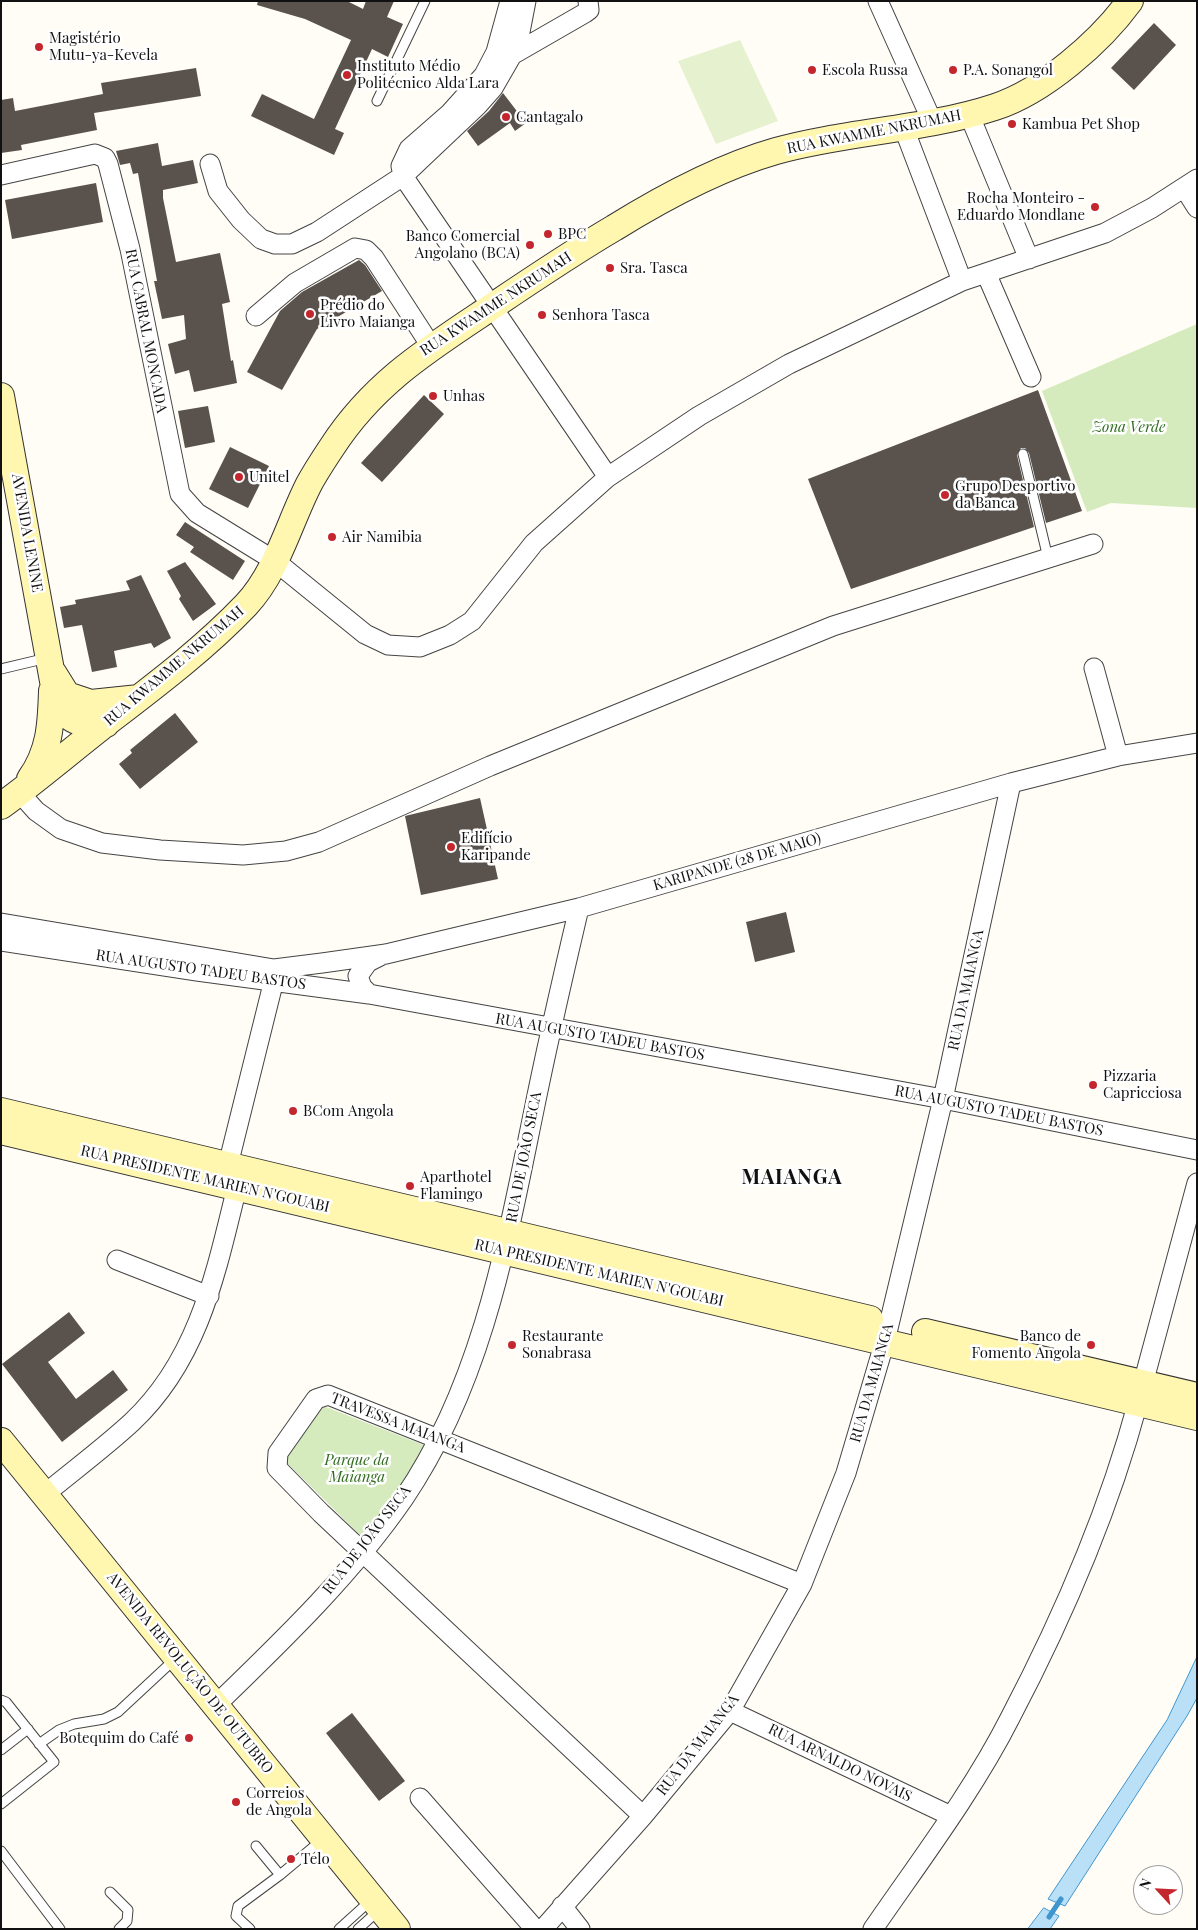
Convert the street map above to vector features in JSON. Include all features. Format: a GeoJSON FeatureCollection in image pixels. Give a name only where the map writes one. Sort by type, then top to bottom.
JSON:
{"type":"FeatureCollection","features":[{"type":"Feature","properties":{"kind":"street"},"geometry":{"type":"LineString","coordinates":[[210,164],[218,190],[254,235],[275,244],[292,244],[317,232],[403,176],[478,105],[493,88],[512,55],[510,1]]}},
{"type":"Feature","properties":{"kind":"street"},"geometry":{"type":"LineString","coordinates":[[526,1],[512,30],[496,52],[484,75],[448,114],[409,149],[401,166],[403,176],[608,477]]}},
{"type":"Feature","properties":{"kind":"street"},"geometry":{"type":"LineString","coordinates":[[512,55],[585,13],[589,10],[588,1]]}},
{"type":"Feature","properties":{"kind":"street"},"geometry":{"type":"LineString","coordinates":[[878,1],[932,121]]}},
{"type":"Feature","properties":{"kind":"street","name":"RUA KWAMME NKRUMAH"},"geometry":{"type":"LineString","coordinates":[[10,800],[140,698],[214,636],[249,602],[275,560],[310,482],[333,444],[359,410],[390,380],[431,346],[616,226],[712,174],[773,152],[821,140],[969,114],[999,106],[1039,84],[1069,63],[1098,39],[1130,1]]}},
{"type":"Feature","properties":{"kind":"street"},"geometry":{"type":"LineString","coordinates":[[969,114],[1029,258]]}},
{"type":"Feature","properties":{"kind":"street"},"geometry":{"type":"LineString","coordinates":[[903,126],[962,281]]}},
{"type":"Feature","properties":{"kind":"street","name":"RUA CABRAL MONCADA"},"geometry":{"type":"LineString","coordinates":[[1,175],[95,154],[105,158],[130,249],[176,486],[183,499],[196,513],[275,560]]}},
{"type":"Feature","properties":{"kind":"street"},"geometry":{"type":"LineString","coordinates":[[275,560],[365,634],[388,644],[420,647],[450,635],[472,621],[534,543],[608,477],[699,416],[789,364],[962,281],[1105,233],[1191,184],[1197,208]]}},
{"type":"Feature","properties":{"kind":"street"},"geometry":{"type":"LineString","coordinates":[[256,316],[295,283],[354,248],[366,250],[374,258],[431,346]]}},
{"type":"Feature","properties":{"kind":"street"},"geometry":{"type":"LineString","coordinates":[[986,273],[1031,377]]}},
{"type":"Feature","properties":{"kind":"street","name":"AVENIDA LENINE"},"geometry":{"type":"LineString","coordinates":[[1,396],[9,480],[51,664],[55,692],[62,712],[82,724],[106,724]]}},
{"type":"Feature","properties":{"kind":"street"},"geometry":{"type":"LineString","coordinates":[[51,664],[51,724],[46,750],[38,768],[10,800],[36,811],[61,829],[102,843],[160,850],[243,855],[286,851],[318,842],[490,766],[833,626],[1093,544]]}},
{"type":"Feature","properties":{"kind":"street","name":"AVENIDA LENINE"},"geometry":{"type":"LineString","coordinates":[[51,664],[67,695],[91,703],[140,698]]}},
{"type":"Feature","properties":{"kind":"street"},"geometry":{"type":"LineString","coordinates":[[1094,668],[1118,756]]}},
{"type":"Feature","properties":{"kind":"street","name":"KARIPANDE (28 DE MAIO)"},"geometry":{"type":"LineString","coordinates":[[274,974],[386,954],[579,908],[1011,783],[1118,756],[1197,743]]}},
{"type":"Feature","properties":{"kind":"street","name":"RUA DA MAIANGA"},"geometry":{"type":"LineString","coordinates":[[543,1929],[643,1816],[730,1711],[802,1584],[846,1473],[887,1332],[943,1099],[1011,783]]}},
{"type":"Feature","properties":{"kind":"street","name":"RUA DE JOÃO SECA"},"geometry":{"type":"LineString","coordinates":[[216,1706],[293,1629],[362,1552],[404,1498],[439,1438],[478,1349],[507,1241],[550,1029],[579,908]]}},
{"type":"Feature","properties":{"kind":"street","name":"RUA AUGUSTO TADEU BASTOS"},"geometry":{"type":"LineString","coordinates":[[1,923],[274,974],[550,1029],[943,1099],[1197,1150]]}},
{"type":"Feature","properties":{"kind":"street","name":"RUA AUGUSTO TADEU BASTOS"},"geometry":{"type":"LineString","coordinates":[[1,941],[197,971],[274,974]]}},
{"type":"Feature","properties":{"kind":"street"},"geometry":{"type":"LineString","coordinates":[[370,994],[362,987],[358,976],[368,962],[386,954]]}},
{"type":"Feature","properties":{"kind":"street"},"geometry":{"type":"LineString","coordinates":[[44,1494],[133,1421],[160,1390],[175,1368],[194,1333],[209,1296],[274,974]]}},
{"type":"Feature","properties":{"kind":"street","name":"RUA PRESIDENTE MARIEN N'GOUABI"},"geometry":{"type":"LineString","coordinates":[[1,1111],[232,1176]]}},
{"type":"Feature","properties":{"kind":"street","name":"RUA PRESIDENTE MARIEN N'GOUABI"},"geometry":{"type":"LineString","coordinates":[[1,1131],[232,1176],[507,1241],[1140,1394],[1197,1417]]}},
{"type":"Feature","properties":{"kind":"street"},"geometry":{"type":"LineString","coordinates":[[873,1929],[951,1816],[1010,1720],[1062,1613],[1104,1505],[1140,1394],[1197,1183]]}},
{"type":"Feature","properties":{"kind":"street"},"geometry":{"type":"LineString","coordinates":[[117,1260],[209,1296]]}},
{"type":"Feature","properties":{"kind":"street","name":"RUA PRESIDENTE MARIEN N'GOUABI"},"geometry":{"type":"LineString","coordinates":[[1140,1394],[1197,1396]]}},
{"type":"Feature","properties":{"kind":"street","name":"TRAVESSA MAIANGA"},"geometry":{"type":"LineString","coordinates":[[643,1816],[362,1552],[282,1474],[276,1464],[278,1453],[316,1399],[322,1395],[335,1397],[802,1584]]}},
{"type":"Feature","properties":{"kind":"street","name":"AVENIDA REVOLUÇÃO DE OUTUBRO"},"geometry":{"type":"LineString","coordinates":[[1,1441],[383,1912]]}},
{"type":"Feature","properties":{"kind":"street","name":"RUA ARNALDO NOVAIS"},"geometry":{"type":"LineString","coordinates":[[730,1711],[951,1816]]}},
{"type":"Feature","properties":{"kind":"street"},"geometry":{"type":"LineString","coordinates":[[420,1798],[535,1929]]}},
{"type":"Feature","properties":{"kind":"street"},"geometry":{"type":"LineString","coordinates":[[562,1906],[580,1929]]}},
{"type":"Feature","properties":{"kind":"lane"},"geometry":{"type":"LineString","coordinates":[[376,101],[425,1]]}},
{"type":"Feature","properties":{"kind":"lane"},"geometry":{"type":"LineString","coordinates":[[1023,454],[1048,558]]}},
{"type":"Feature","properties":{"kind":"lane"},"geometry":{"type":"LineString","coordinates":[[1,669],[51,664]]}},
{"type":"Feature","properties":{"kind":"lane"},"geometry":{"type":"LineString","coordinates":[[39,1744],[59,1730],[74,1724],[104,1719],[118,1712],[177,1657]]}},
{"type":"Feature","properties":{"kind":"lane"},"geometry":{"type":"LineString","coordinates":[[1,1700],[6,1702],[54,1762],[3,1799]]}},
{"type":"Feature","properties":{"kind":"lane"},"geometry":{"type":"LineString","coordinates":[[1,1750],[28,1729]]}},
{"type":"Feature","properties":{"kind":"lane"},"geometry":{"type":"LineString","coordinates":[[250,1929],[236,1916],[238,1906],[280,1875],[324,1838]]}},
{"type":"Feature","properties":{"kind":"lane"},"geometry":{"type":"LineString","coordinates":[[256,1846],[280,1875]]}},
{"type":"Feature","properties":{"kind":"lane"},"geometry":{"type":"LineString","coordinates":[[1,1851],[60,1929]]}},
{"type":"Feature","properties":{"kind":"lane"},"geometry":{"type":"LineString","coordinates":[[110,1892],[128,1910],[127,1922],[119,1929]]}},
{"type":"Feature","properties":{"kind":"lane"},"geometry":{"type":"LineString","coordinates":[[339,1929],[383,1912]]}},
{"type":"Feature","properties":{"kind":"lane"},"geometry":{"type":"LineString","coordinates":[[358,1929],[383,1912]]}},
{"type":"Feature","properties":{"kind":"green space"},"geometry":{"type":"Polygon","coordinates":[[[740,40],[778,121],[716,144],[678,61],[740,40]]]}},
{"type":"Feature","properties":{"kind":"green space","name":"Zona Verde"},"geometry":{"type":"Polygon","coordinates":[[[1197,324],[1197,508],[1111,503],[1087,512],[1042,391],[1197,324]]]}},
{"type":"Feature","properties":{"kind":"green space","name":"Parque da Maianga"},"geometry":{"type":"Polygon","coordinates":[[[321,1405],[426,1446],[397,1493],[363,1538],[283,1459],[321,1405]]]}},
{"type":"Feature","properties":{"kind":"water"},"geometry":{"type":"Polygon","coordinates":[[[1197,1657],[1197,1698],[1187,1716],[1065,1906],[1048,1899],[1167,1720],[1197,1657]]]}},
{"type":"Feature","properties":{"kind":"water"},"geometry":{"type":"Polygon","coordinates":[[[1044,1908],[1059,1916],[1050,1929],[1028,1929],[1044,1908]]]}},
{"type":"Feature","properties":{"kind":"building","name":"Instituto Médio Politécnico Alda Lara"},"geometry":{"type":"Polygon","coordinates":[[[258,1],[347,1],[363,9],[366,1],[394,1],[387,17],[403,24],[388,57],[372,49],[335,129],[344,133],[334,155],[251,116],[262,94],[314,119],[351,40],[305,19],[257,5],[258,1]]]}},
{"type":"Feature","properties":{"kind":"building"},"geometry":{"type":"Polygon","coordinates":[[[1154,23],[1176,45],[1134,90],[1111,68],[1154,23]]]}},
{"type":"Feature","properties":{"kind":"building"},"geometry":{"type":"Polygon","coordinates":[[[196,68],[201,96],[94,113],[97,130],[21,145],[22,150],[1,153],[1,100],[13,98],[15,111],[103,94],[101,83],[196,68]]]}},
{"type":"Feature","properties":{"kind":"building","name":"Cantagalo"},"geometry":{"type":"Polygon","coordinates":[[[503,93],[526,123],[515,131],[510,123],[478,146],[467,131],[489,111],[503,93]]]}},
{"type":"Feature","properties":{"kind":"building"},"geometry":{"type":"Polygon","coordinates":[[[158,143],[162,166],[193,160],[198,183],[163,190],[163,198],[176,262],[220,253],[230,302],[222,304],[231,361],[233,360],[237,383],[194,392],[189,370],[175,374],[168,344],[186,339],[184,315],[162,319],[154,281],[157,281],[138,173],[133,174],[130,163],[120,165],[116,151],[158,143]]]}},
{"type":"Feature","properties":{"kind":"building"},"geometry":{"type":"Polygon","coordinates":[[[96,183],[103,222],[12,239],[5,200],[96,183]]]}},
{"type":"Feature","properties":{"kind":"building","name":"Prédio do Livro Maianga"},"geometry":{"type":"Polygon","coordinates":[[[359,260],[365,265],[382,291],[317,329],[282,390],[247,372],[280,311],[302,292],[359,260]]]}},
{"type":"Feature","properties":{"kind":"building","name":"Grupo Desportivo da Banca"},"geometry":{"type":"Polygon","coordinates":[[[1038,390],[1082,511],[1046,523],[1029,453],[1025,448],[1021,448],[1017,455],[1034,527],[851,589],[808,479],[1038,390]]]}},
{"type":"Feature","properties":{"kind":"building"},"geometry":{"type":"Polygon","coordinates":[[[424,395],[444,414],[382,482],[361,463],[424,395]]]}},
{"type":"Feature","properties":{"kind":"building"},"geometry":{"type":"Polygon","coordinates":[[[208,406],[215,442],[185,448],[178,411],[208,406]]]}},
{"type":"Feature","properties":{"kind":"building","name":"Unitel"},"geometry":{"type":"Polygon","coordinates":[[[230,447],[269,466],[248,508],[209,489],[230,447]]]}},
{"type":"Feature","properties":{"kind":"building"},"geometry":{"type":"Polygon","coordinates":[[[185,522],[245,561],[233,580],[190,552],[194,547],[176,535],[185,522]]]}},
{"type":"Feature","properties":{"kind":"building"},"geometry":{"type":"Polygon","coordinates":[[[185,562],[216,604],[193,621],[179,599],[181,596],[167,571],[185,562]]]}},
{"type":"Feature","properties":{"kind":"building"},"geometry":{"type":"Polygon","coordinates":[[[141,575],[171,638],[154,648],[151,643],[114,651],[117,667],[92,672],[82,625],[64,628],[60,607],[76,604],[75,600],[130,590],[126,581],[141,575]]]}},
{"type":"Feature","properties":{"kind":"building"},"geometry":{"type":"Polygon","coordinates":[[[175,713],[198,742],[140,789],[119,764],[132,753],[130,750],[175,713]]]}},
{"type":"Feature","properties":{"kind":"building","name":"Edifício Karipande"},"geometry":{"type":"Polygon","coordinates":[[[480,798],[498,879],[421,895],[405,816],[480,798]]]}},
{"type":"Feature","properties":{"kind":"building"},"geometry":{"type":"Polygon","coordinates":[[[786,912],[795,952],[755,962],[746,922],[786,912]]]}},
{"type":"Feature","properties":{"kind":"building"},"geometry":{"type":"Polygon","coordinates":[[[69,1312],[85,1333],[48,1362],[76,1399],[113,1370],[128,1390],[62,1442],[2,1364],[69,1312]]]}},
{"type":"Feature","properties":{"kind":"building"},"geometry":{"type":"Polygon","coordinates":[[[352,1713],[405,1781],[379,1801],[326,1733],[352,1713]]]}},
{"type":"Feature","properties":{"kind":"waterway"},"geometry":{"type":"LineString","coordinates":[[1049,1917],[1061,1899]]}},
{"type":"Feature","properties":{"kind":"place","name":"Magistério Mutu-ya-Kevela"},"geometry":{"type":"Point","coordinates":[39,47]}},
{"type":"Feature","properties":{"kind":"place","name":"Escola Russa"},"geometry":{"type":"Point","coordinates":[812,70]}},
{"type":"Feature","properties":{"kind":"place","name":"P.A. Sonangol"},"geometry":{"type":"Point","coordinates":[953,70]}},
{"type":"Feature","properties":{"kind":"place","name":"Instituto Médio Politécnico Alda Lara"},"geometry":{"type":"Point","coordinates":[347,75]}},
{"type":"Feature","properties":{"kind":"place","name":"Cantagalo"},"geometry":{"type":"Point","coordinates":[506,117]}},
{"type":"Feature","properties":{"kind":"place","name":"Kambua Pet Shop"},"geometry":{"type":"Point","coordinates":[1012,124]}},
{"type":"Feature","properties":{"kind":"place","name":"Rocha Monteiro - Eduardo Mondlane"},"geometry":{"type":"Point","coordinates":[1095,207]}},
{"type":"Feature","properties":{"kind":"place","name":"BPC"},"geometry":{"type":"Point","coordinates":[548,234]}},
{"type":"Feature","properties":{"kind":"place","name":"Banco Comercial Angolano (BCA)"},"geometry":{"type":"Point","coordinates":[530,245]}},
{"type":"Feature","properties":{"kind":"place","name":"Sra. Tasca"},"geometry":{"type":"Point","coordinates":[610,268]}},
{"type":"Feature","properties":{"kind":"place","name":"Prédio do Livro Maianga"},"geometry":{"type":"Point","coordinates":[310,314]}},
{"type":"Feature","properties":{"kind":"place","name":"Senhora Tasca"},"geometry":{"type":"Point","coordinates":[542,315]}},
{"type":"Feature","properties":{"kind":"place","name":"Unhas"},"geometry":{"type":"Point","coordinates":[433,396]}},
{"type":"Feature","properties":{"kind":"place","name":"Unitel"},"geometry":{"type":"Point","coordinates":[239,477]}},
{"type":"Feature","properties":{"kind":"place","name":"Grupo Desportivo da Banca"},"geometry":{"type":"Point","coordinates":[945,495]}},
{"type":"Feature","properties":{"kind":"place","name":"Air Namibia"},"geometry":{"type":"Point","coordinates":[332,537]}},
{"type":"Feature","properties":{"kind":"place","name":"Edifício Karipande"},"geometry":{"type":"Point","coordinates":[451,847]}},
{"type":"Feature","properties":{"kind":"place","name":"Pizzaria Capricciosa"},"geometry":{"type":"Point","coordinates":[1093,1085]}},
{"type":"Feature","properties":{"kind":"place","name":"BCom Angola"},"geometry":{"type":"Point","coordinates":[293,1111]}},
{"type":"Feature","properties":{"kind":"place","name":"Aparthotel Flamingo"},"geometry":{"type":"Point","coordinates":[410,1186]}},
{"type":"Feature","properties":{"kind":"place","name":"Restaurante Sonabrasa"},"geometry":{"type":"Point","coordinates":[512,1345]}},
{"type":"Feature","properties":{"kind":"place","name":"Banco de Fomento Angola"},"geometry":{"type":"Point","coordinates":[1091,1345]}},
{"type":"Feature","properties":{"kind":"place","name":"Botequim do Café"},"geometry":{"type":"Point","coordinates":[189,1738]}},
{"type":"Feature","properties":{"kind":"place","name":"Correios de Angola"},"geometry":{"type":"Point","coordinates":[236,1802]}},
{"type":"Feature","properties":{"kind":"place","name":"Telo"},"geometry":{"type":"Point","coordinates":[291,1859]}},
{"type":"Feature","properties":{"kind":"district","name":"MAIANGA"},"geometry":{"type":"Point","coordinates":[792,1178]}}]}
